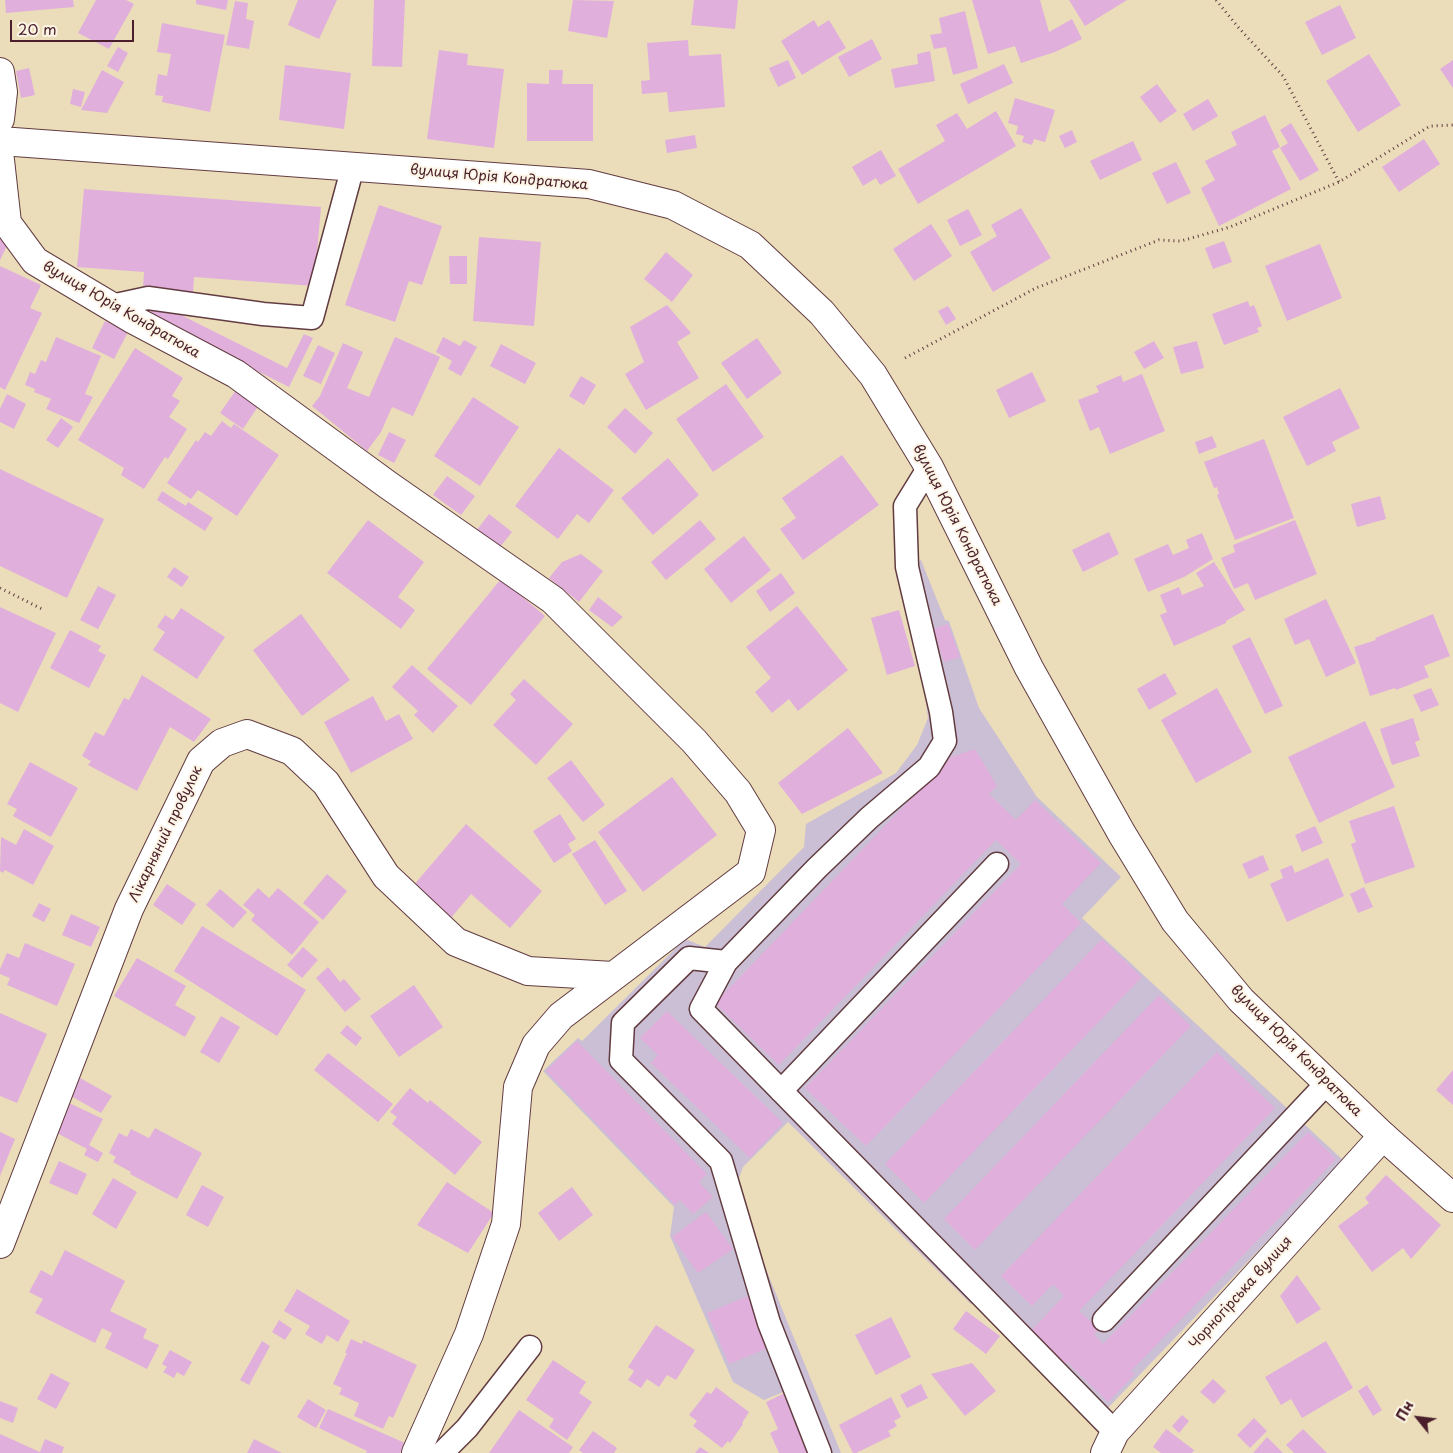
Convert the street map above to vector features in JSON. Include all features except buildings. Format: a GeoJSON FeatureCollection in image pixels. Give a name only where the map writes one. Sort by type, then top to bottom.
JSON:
{"type":"FeatureCollection","features":[{"type":"Feature","properties":{"kind":"street"},"geometry":{"type":"LineString","coordinates":[[0,72],[3,92],[0,119]]}},
{"type":"Feature","properties":{"kind":"street","name":"вулиця Юрія Кондратюка"},"geometry":{"type":"LineString","coordinates":[[0,141],[589,184],[673,205],[750,245],[822,313],[873,375],[930,467],[1029,668],[1122,834],[1175,921],[1241,1000],[1383,1136],[1453,1198]]}},
{"type":"Feature","properties":{"kind":"street","name":"вулиця Юрія Кондратюка"},"geometry":{"type":"LineString","coordinates":[[0,160],[7,223],[35,261],[111,306],[236,374],[388,485],[553,600],[694,742],[738,792],[761,830],[751,872],[613,976]]}},
{"type":"Feature","properties":{"kind":"street","name":"Лікарняний провулок"},"geometry":{"type":"LineString","coordinates":[[0,1244],[129,908],[201,761],[222,743],[247,734],[292,751],[326,783],[386,876],[456,942],[528,971],[613,976]]}},
{"type":"Feature","properties":{"kind":"street"},"geometry":{"type":"LineString","coordinates":[[416,1453],[469,1334],[506,1224],[518,1087],[521,1079],[536,1045],[561,1016],[613,976]]}},
{"type":"Feature","properties":{"kind":"street","name":"Чорногірська вулиця"},"geometry":{"type":"LineString","coordinates":[[1110,1443],[1383,1136]]}},
{"type":"Feature","properties":{"kind":"lane"},"geometry":{"type":"LineString","coordinates":[[111,306],[148,298],[263,314],[312,318],[353,166]]}},
{"type":"Feature","properties":{"kind":"lane"},"geometry":{"type":"LineString","coordinates":[[930,467],[905,506],[907,567],[945,741],[929,767],[869,818],[817,868],[726,962],[701,1009],[781,1091],[1110,1443]]}},
{"type":"Feature","properties":{"kind":"lane"},"geometry":{"type":"LineString","coordinates":[[781,1091],[997,864]]}},
{"type":"Feature","properties":{"kind":"lane"},"geometry":{"type":"LineString","coordinates":[[726,962],[689,958],[623,1023],[622,1060],[721,1161],[769,1323],[820,1453]]}},
{"type":"Feature","properties":{"kind":"lane"},"geometry":{"type":"LineString","coordinates":[[1104,1320],[1327,1082]]}},
{"type":"Feature","properties":{"kind":"lane"},"geometry":{"type":"LineString","coordinates":[[442,1453],[467,1428],[530,1346]]}},
{"type":"Feature","properties":{"kind":"path"},"geometry":{"type":"LineString","coordinates":[[1216,0],[1283,76],[1339,182]]}},
{"type":"Feature","properties":{"kind":"path"},"geometry":{"type":"LineString","coordinates":[[873,375],[1036,288],[1158,240],[1181,241],[1230,227],[1339,182],[1430,126],[1453,125]]}},
{"type":"Feature","properties":{"kind":"path"},"geometry":{"type":"LineString","coordinates":[[0,588],[42,609]]}},
{"type":"Feature","properties":{"kind":"shaded area"},"geometry":{"type":"Polygon","coordinates":[[[921,560],[945,620],[949,621],[979,708],[1037,797],[1121,877],[1082,918],[1344,1161],[1106,1410],[996,1299],[971,1304],[788,1122],[743,1167],[734,1191],[841,1453],[818,1453],[788,1390],[764,1400],[733,1382],[670,1236],[674,1207],[543,1071],[578,1038],[582,1041],[685,939],[705,947],[804,847],[806,824],[896,773],[917,745],[928,718],[921,665],[896,575],[921,560]]]}}]}
